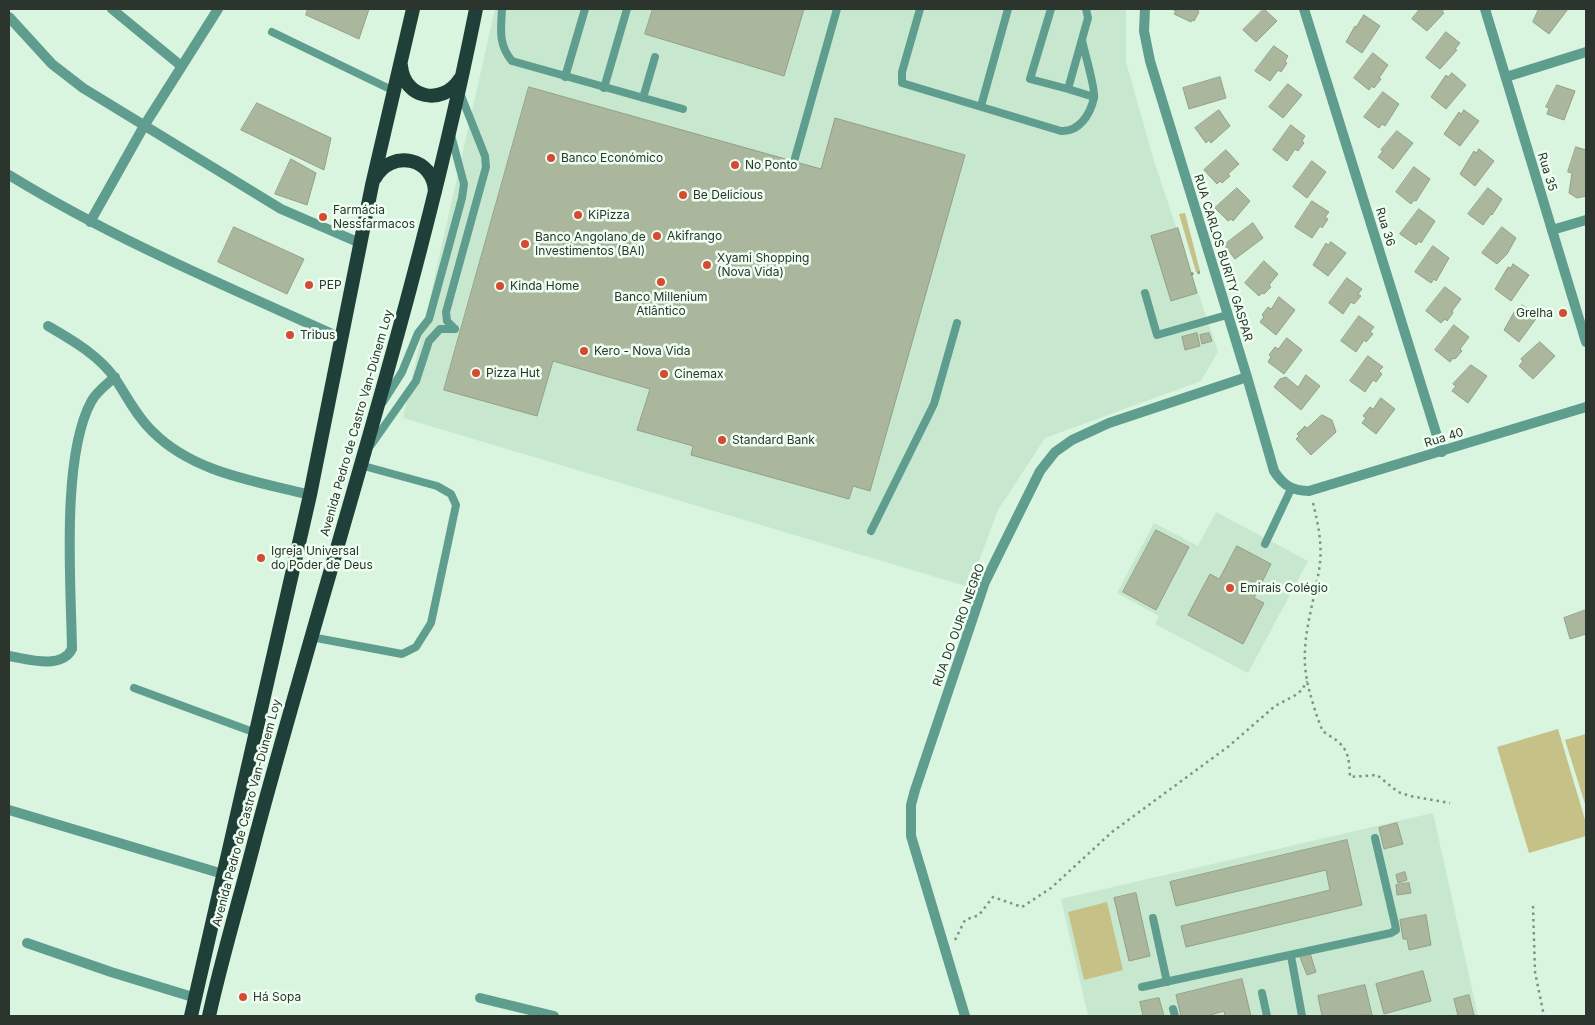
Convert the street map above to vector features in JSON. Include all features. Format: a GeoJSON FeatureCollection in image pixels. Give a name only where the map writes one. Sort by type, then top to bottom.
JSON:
{"type":"FeatureCollection","features":[{"type":"Feature","properties":{"kind":"highway","name":"Avenida Pedro de Castro Van-Dúnem Loy"},"geometry":{"type":"LineString","coordinates":[[191,1016],[310,496],[372,185],[413,9]]}},
{"type":"Feature","properties":{"kind":"highway","name":"Avenida Pedro de Castro Van-Dúnem Loy"},"geometry":{"type":"LineString","coordinates":[[209,1016],[311,637],[434,197],[464,71],[476,9]]}},
{"type":"Feature","properties":{"kind":"highway"},"geometry":{"type":"LineString","coordinates":[[401,58],[401,68],[406,84],[418,94],[429,97],[440,96],[449,92],[460,80],[464,71]]}},
{"type":"Feature","properties":{"kind":"highway"},"geometry":{"type":"LineString","coordinates":[[372,185],[376,175],[383,167],[397,160],[408,160],[422,165],[429,172],[435,187],[434,197]]}},
{"type":"Feature","properties":{"kind":"street"},"geometry":{"type":"LineString","coordinates":[[112,9],[180,65]]}},
{"type":"Feature","properties":{"kind":"street"},"geometry":{"type":"LineString","coordinates":[[90,222],[180,65],[218,9]]}},
{"type":"Feature","properties":{"kind":"street","name":"RUA CARLOS BURITY GASPAR"},"geometry":{"type":"LineString","coordinates":[[1145,9],[1144,31],[1148,54],[1274,471],[1290,489]]}},
{"type":"Feature","properties":{"kind":"street","name":"Rua 36"},"geometry":{"type":"LineString","coordinates":[[1304,9],[1442,452]]}},
{"type":"Feature","properties":{"kind":"street","name":"Rua 35"},"geometry":{"type":"LineString","coordinates":[[1485,9],[1586,342]]}},
{"type":"Feature","properties":{"kind":"street"},"geometry":{"type":"LineString","coordinates":[[9,17],[52,64],[67,76],[144,126],[281,209],[360,243]]}},
{"type":"Feature","properties":{"kind":"street"},"geometry":{"type":"LineString","coordinates":[[1506,77],[1586,52]]}},
{"type":"Feature","properties":{"kind":"street"},"geometry":{"type":"LineString","coordinates":[[9,176],[90,222],[159,257],[341,338]]}},
{"type":"Feature","properties":{"kind":"street"},"geometry":{"type":"LineString","coordinates":[[1552,230],[1586,220]]}},
{"type":"Feature","properties":{"kind":"street"},"geometry":{"type":"LineString","coordinates":[[48,326],[88,352],[114,378],[138,416],[154,434],[176,450],[202,465],[228,474],[310,496]]}},
{"type":"Feature","properties":{"kind":"street","name":"RUA DO OURO NEGRO"},"geometry":{"type":"LineString","coordinates":[[965,1016],[911,836],[911,806],[985,582],[1040,472],[1055,452],[1089,431],[1247,377]]}},
{"type":"Feature","properties":{"kind":"street"},"geometry":{"type":"LineString","coordinates":[[9,656],[56,662],[64,660],[72,649],[71,531],[78,441],[92,401],[114,378]]}},
{"type":"Feature","properties":{"kind":"street","name":"Rua 40"},"geometry":{"type":"LineString","coordinates":[[1309,491],[1586,407]]}},
{"type":"Feature","properties":{"kind":"street"},"geometry":{"type":"LineString","coordinates":[[1290,489],[1309,491]]}},
{"type":"Feature","properties":{"kind":"street"},"geometry":{"type":"LineString","coordinates":[[9,810],[223,874]]}},
{"type":"Feature","properties":{"kind":"street"},"geometry":{"type":"LineString","coordinates":[[27,943],[110,972],[196,998]]}},
{"type":"Feature","properties":{"kind":"street"},"geometry":{"type":"LineString","coordinates":[[480,998],[554,1016]]}},
{"type":"Feature","properties":{"kind":"lane"},"geometry":{"type":"LineString","coordinates":[[502,9],[501,42],[505,53],[512,61],[683,109]]}},
{"type":"Feature","properties":{"kind":"lane"},"geometry":{"type":"LineString","coordinates":[[565,77],[585,9]]}},
{"type":"Feature","properties":{"kind":"lane"},"geometry":{"type":"LineString","coordinates":[[604,88],[627,9]]}},
{"type":"Feature","properties":{"kind":"lane"},"geometry":{"type":"LineString","coordinates":[[794,158],[837,9]]}},
{"type":"Feature","properties":{"kind":"lane"},"geometry":{"type":"LineString","coordinates":[[920,9],[902,72],[902,83],[1061,131],[1071,132],[1081,125],[1094,97],[1082,40]]}},
{"type":"Feature","properties":{"kind":"lane"},"geometry":{"type":"LineString","coordinates":[[981,106],[1008,9]]}},
{"type":"Feature","properties":{"kind":"lane"},"geometry":{"type":"LineString","coordinates":[[1051,9],[1030,79],[1094,97]]}},
{"type":"Feature","properties":{"kind":"lane"},"geometry":{"type":"LineString","coordinates":[[1068,90],[1088,18],[1086,9]]}},
{"type":"Feature","properties":{"kind":"lane"},"geometry":{"type":"LineString","coordinates":[[272,32],[394,91]]}},
{"type":"Feature","properties":{"kind":"lane"},"geometry":{"type":"LineString","coordinates":[[643,98],[655,57]]}},
{"type":"Feature","properties":{"kind":"lane"},"geometry":{"type":"LineString","coordinates":[[311,637],[402,654],[416,647],[430,623],[456,505],[451,494],[437,486],[361,462],[416,381],[428,341],[440,329],[455,328],[447,321],[446,312],[486,167],[485,156],[459,90]]}},
{"type":"Feature","properties":{"kind":"lane"},"geometry":{"type":"LineString","coordinates":[[373,419],[402,372],[418,333],[429,319],[462,198],[464,184],[449,131]]}},
{"type":"Feature","properties":{"kind":"lane"},"geometry":{"type":"LineString","coordinates":[[1145,293],[1157,336],[1227,315]]}},
{"type":"Feature","properties":{"kind":"lane"},"geometry":{"type":"LineString","coordinates":[[871,531],[934,404],[957,323]]}},
{"type":"Feature","properties":{"kind":"lane"},"geometry":{"type":"LineString","coordinates":[[1265,544],[1290,489]]}},
{"type":"Feature","properties":{"kind":"lane"},"geometry":{"type":"LineString","coordinates":[[134,688],[256,733]]}},
{"type":"Feature","properties":{"kind":"lane"},"geometry":{"type":"LineString","coordinates":[[1142,987],[1291,956],[1391,933],[1396,930],[1375,838]]}},
{"type":"Feature","properties":{"kind":"lane"},"geometry":{"type":"LineString","coordinates":[[1153,918],[1167,982]]}},
{"type":"Feature","properties":{"kind":"lane"},"geometry":{"type":"LineString","coordinates":[[1291,956],[1302,1016]]}},
{"type":"Feature","properties":{"kind":"lane"},"geometry":{"type":"LineString","coordinates":[[1262,993],[1267,1016]]}},
{"type":"Feature","properties":{"kind":"path"},"geometry":{"type":"LineString","coordinates":[[1192,274],[1201,272]]}},
{"type":"Feature","properties":{"kind":"path"},"geometry":{"type":"LineString","coordinates":[[1309,491],[1320,539],[1320,563],[1306,633],[1304,657],[1313,706],[1323,730],[1345,747],[1349,760],[1350,777],[1377,775],[1398,792],[1450,803]]}},
{"type":"Feature","properties":{"kind":"path"},"geometry":{"type":"LineString","coordinates":[[947,957],[965,920],[979,915],[993,897],[1022,907],[1051,888],[1112,832],[1229,746],[1275,706],[1302,690],[1307,681]]}},
{"type":"Feature","properties":{"kind":"path"},"geometry":{"type":"LineString","coordinates":[[1533,906],[1534,972],[1544,1016]]}},
{"type":"Feature","properties":{"kind":"shaded area"},"geometry":{"type":"Polygon","coordinates":[[[495,9],[1126,9],[1126,62],[1154,161],[1218,352],[1201,381],[1045,438],[998,510],[969,587],[403,418],[495,9]]]}},
{"type":"Feature","properties":{"kind":"shaded area"},"geometry":{"type":"Polygon","coordinates":[[[1185,213],[1200,271],[1196,272],[1179,214],[1185,213]]]}},
{"type":"Feature","properties":{"kind":"shaded area"},"geometry":{"type":"Polygon","coordinates":[[[1216,512],[1308,561],[1248,673],[1155,624],[1159,616],[1117,593],[1154,523],[1198,546],[1216,512]]]}},
{"type":"Feature","properties":{"kind":"shaded area"},"geometry":{"type":"Polygon","coordinates":[[[1558,729],[1586,823],[1586,836],[1529,853],[1497,747],[1558,729]]]}},
{"type":"Feature","properties":{"kind":"shaded area"},"geometry":{"type":"Polygon","coordinates":[[[1586,734],[1586,807],[1565,740],[1586,734]]]}},
{"type":"Feature","properties":{"kind":"shaded area"},"geometry":{"type":"Polygon","coordinates":[[[1433,813],[1478,1016],[1088,1016],[1061,899],[1433,813]]]}},
{"type":"Feature","properties":{"kind":"shaded area"},"geometry":{"type":"Polygon","coordinates":[[[1107,902],[1123,970],[1084,980],[1068,912],[1107,902]]]}},
{"type":"Feature","properties":{"kind":"building"},"geometry":{"type":"Polygon","coordinates":[[[308,9],[369,9],[359,39],[306,15],[308,9]]]}},
{"type":"Feature","properties":{"kind":"building"},"geometry":{"type":"Polygon","coordinates":[[[653,9],[804,9],[784,76],[645,34],[653,9]]]}},
{"type":"Feature","properties":{"kind":"building"},"geometry":{"type":"Polygon","coordinates":[[[1171,9],[1197,9],[1199,12],[1194,21],[1192,20],[1191,22],[1174,14],[1176,11],[1171,9]]]}},
{"type":"Feature","properties":{"kind":"building"},"geometry":{"type":"Polygon","coordinates":[[[1264,9],[1277,21],[1256,42],[1243,30],[1264,9]]]}},
{"type":"Feature","properties":{"kind":"building"},"geometry":{"type":"Polygon","coordinates":[[[1420,9],[1444,9],[1442,12],[1444,13],[1427,31],[1412,19],[1420,9]]]}},
{"type":"Feature","properties":{"kind":"building"},"geometry":{"type":"Polygon","coordinates":[[[1539,9],[1568,9],[1549,34],[1533,22],[1539,9]]]}},
{"type":"Feature","properties":{"kind":"building"},"geometry":{"type":"Polygon","coordinates":[[[1364,15],[1380,26],[1362,53],[1346,42],[1364,15]]]}},
{"type":"Feature","properties":{"kind":"building"},"geometry":{"type":"Polygon","coordinates":[[[1446,32],[1460,43],[1455,49],[1457,50],[1440,69],[1426,58],[1446,32]]]}},
{"type":"Feature","properties":{"kind":"building"},"geometry":{"type":"Polygon","coordinates":[[[1274,46],[1288,56],[1285,61],[1287,63],[1281,72],[1278,70],[1270,81],[1255,71],[1274,46]]]}},
{"type":"Feature","properties":{"kind":"building"},"geometry":{"type":"Polygon","coordinates":[[[1373,53],[1388,65],[1379,78],[1381,79],[1374,88],[1372,86],[1369,90],[1354,78],[1373,53]]]}},
{"type":"Feature","properties":{"kind":"building"},"geometry":{"type":"Polygon","coordinates":[[[1452,73],[1466,85],[1446,109],[1431,97],[1446,75],[1448,77],[1452,73]]]}},
{"type":"Feature","properties":{"kind":"building"},"geometry":{"type":"Polygon","coordinates":[[[1220,77],[1226,98],[1189,109],[1183,88],[1220,77]]]}},
{"type":"Feature","properties":{"kind":"building"},"geometry":{"type":"Polygon","coordinates":[[[1288,84],[1302,95],[1283,118],[1269,107],[1288,84]]]}},
{"type":"Feature","properties":{"kind":"building"},"geometry":{"type":"Polygon","coordinates":[[[1557,85],[1575,91],[1564,120],[1547,114],[1549,108],[1546,107],[1557,85]]]}},
{"type":"Feature","properties":{"kind":"building","name":"Xyami Shopping (Nova Vida)"},"geometry":{"type":"Polygon","coordinates":[[[529,87],[821,169],[835,118],[965,155],[870,491],[853,486],[849,499],[691,455],[693,446],[637,430],[650,389],[553,361],[537,416],[444,390],[529,87]]]}},
{"type":"Feature","properties":{"kind":"building"},"geometry":{"type":"Polygon","coordinates":[[[1383,92],[1399,104],[1385,126],[1382,124],[1379,128],[1364,117],[1383,92]]]}},
{"type":"Feature","properties":{"kind":"building"},"geometry":{"type":"Polygon","coordinates":[[[257,103],[331,138],[324,170],[241,130],[257,103]]]}},
{"type":"Feature","properties":{"kind":"building"},"geometry":{"type":"Polygon","coordinates":[[[1219,110],[1230,126],[1211,143],[1209,140],[1206,143],[1195,128],[1219,110]]]}},
{"type":"Feature","properties":{"kind":"building"},"geometry":{"type":"Polygon","coordinates":[[[1464,110],[1479,121],[1460,146],[1444,134],[1459,112],[1461,114],[1464,110]]]}},
{"type":"Feature","properties":{"kind":"building"},"geometry":{"type":"Polygon","coordinates":[[[1291,125],[1305,136],[1302,141],[1304,143],[1298,151],[1295,149],[1287,161],[1273,150],[1291,125]]]}},
{"type":"Feature","properties":{"kind":"building"},"geometry":{"type":"Polygon","coordinates":[[[1397,131],[1413,143],[1393,169],[1378,157],[1383,151],[1381,150],[1397,131]]]}},
{"type":"Feature","properties":{"kind":"building"},"geometry":{"type":"Polygon","coordinates":[[[1576,147],[1586,150],[1586,196],[1577,198],[1569,193],[1572,173],[1568,172],[1576,147]]]}},
{"type":"Feature","properties":{"kind":"building"},"geometry":{"type":"Polygon","coordinates":[[[1479,149],[1494,161],[1475,186],[1460,174],[1474,151],[1476,153],[1479,149]]]}},
{"type":"Feature","properties":{"kind":"building"},"geometry":{"type":"Polygon","coordinates":[[[1226,150],[1239,164],[1228,174],[1230,176],[1222,183],[1220,181],[1217,184],[1204,170],[1226,150]]]}},
{"type":"Feature","properties":{"kind":"building"},"geometry":{"type":"Polygon","coordinates":[[[291,159],[316,173],[307,205],[275,194],[291,159]]]}},
{"type":"Feature","properties":{"kind":"building"},"geometry":{"type":"Polygon","coordinates":[[[1312,161],[1326,172],[1307,198],[1293,187],[1312,161]]]}},
{"type":"Feature","properties":{"kind":"building"},"geometry":{"type":"Polygon","coordinates":[[[1414,167],[1430,179],[1416,201],[1414,200],[1411,204],[1396,192],[1414,167]]]}},
{"type":"Feature","properties":{"kind":"building"},"geometry":{"type":"Polygon","coordinates":[[[1237,188],[1250,201],[1233,221],[1231,219],[1228,221],[1215,208],[1237,188]]]}},
{"type":"Feature","properties":{"kind":"building"},"geometry":{"type":"Polygon","coordinates":[[[1488,188],[1502,199],[1483,225],[1468,214],[1488,188]]]}},
{"type":"Feature","properties":{"kind":"building"},"geometry":{"type":"Polygon","coordinates":[[[1312,201],[1329,212],[1325,217],[1328,219],[1322,228],[1320,226],[1312,238],[1295,227],[1312,201]]]}},
{"type":"Feature","properties":{"kind":"building"},"geometry":{"type":"Polygon","coordinates":[[[1419,209],[1435,221],[1421,243],[1419,241],[1416,245],[1400,234],[1419,209]]]}},
{"type":"Feature","properties":{"kind":"building"},"geometry":{"type":"Polygon","coordinates":[[[1253,223],[1263,238],[1235,259],[1224,245],[1253,223]]]}},
{"type":"Feature","properties":{"kind":"building"},"geometry":{"type":"Polygon","coordinates":[[[234,227],[304,259],[287,294],[218,262],[234,227]]]}},
{"type":"Feature","properties":{"kind":"building"},"geometry":{"type":"Polygon","coordinates":[[[1502,227],[1516,238],[1507,254],[1497,264],[1482,253],[1502,227]]]}},
{"type":"Feature","properties":{"kind":"building"},"geometry":{"type":"Polygon","coordinates":[[[1178,228],[1197,293],[1171,301],[1151,236],[1178,228]]]}},
{"type":"Feature","properties":{"kind":"building"},"geometry":{"type":"Polygon","coordinates":[[[1331,242],[1346,253],[1328,276],[1313,265],[1326,243],[1328,245],[1331,242]]]}},
{"type":"Feature","properties":{"kind":"building"},"geometry":{"type":"Polygon","coordinates":[[[1433,246],[1449,258],[1436,281],[1434,279],[1431,283],[1415,272],[1433,246]]]}},
{"type":"Feature","properties":{"kind":"building"},"geometry":{"type":"Polygon","coordinates":[[[1264,261],[1278,274],[1269,285],[1271,287],[1259,296],[1245,283],[1264,261]]]}},
{"type":"Feature","properties":{"kind":"building"},"geometry":{"type":"Polygon","coordinates":[[[1513,264],[1529,275],[1511,301],[1495,289],[1508,267],[1511,268],[1513,264]]]}},
{"type":"Feature","properties":{"kind":"building"},"geometry":{"type":"Polygon","coordinates":[[[1347,278],[1362,289],[1358,294],[1361,296],[1354,304],[1351,302],[1343,314],[1329,303],[1347,278]]]}},
{"type":"Feature","properties":{"kind":"building"},"geometry":{"type":"Polygon","coordinates":[[[1445,287],[1461,299],[1447,321],[1445,319],[1441,323],[1426,311],[1445,287]]]}},
{"type":"Feature","properties":{"kind":"building"},"geometry":{"type":"Polygon","coordinates":[[[1279,297],[1295,310],[1276,335],[1260,322],[1264,317],[1262,315],[1268,307],[1271,309],[1279,297]]]}},
{"type":"Feature","properties":{"kind":"building"},"geometry":{"type":"Polygon","coordinates":[[[1522,305],[1538,316],[1519,342],[1504,330],[1517,307],[1519,309],[1522,305]]]}},
{"type":"Feature","properties":{"kind":"building"},"geometry":{"type":"Polygon","coordinates":[[[1359,316],[1374,327],[1370,332],[1373,334],[1366,342],[1364,340],[1356,352],[1341,341],[1359,316]]]}},
{"type":"Feature","properties":{"kind":"building"},"geometry":{"type":"Polygon","coordinates":[[[1454,325],[1469,337],[1460,349],[1462,351],[1450,362],[1435,350],[1454,325]]]}},
{"type":"Feature","properties":{"kind":"building"},"geometry":{"type":"Polygon","coordinates":[[[1197,333],[1200,346],[1185,350],[1182,337],[1197,333]]]}},
{"type":"Feature","properties":{"kind":"building"},"geometry":{"type":"Polygon","coordinates":[[[1209,333],[1212,341],[1202,344],[1200,335],[1209,333]]]}},
{"type":"Feature","properties":{"kind":"building"},"geometry":{"type":"Polygon","coordinates":[[[1287,338],[1302,350],[1284,374],[1268,362],[1271,357],[1269,355],[1275,347],[1278,349],[1287,338]]]}},
{"type":"Feature","properties":{"kind":"building"},"geometry":{"type":"Polygon","coordinates":[[[1540,342],[1555,356],[1533,379],[1519,366],[1523,361],[1521,359],[1540,342]]]}},
{"type":"Feature","properties":{"kind":"building"},"geometry":{"type":"Polygon","coordinates":[[[1368,356],[1383,367],[1379,371],[1382,374],[1376,382],[1373,380],[1365,392],[1350,381],[1368,356]]]}},
{"type":"Feature","properties":{"kind":"building"},"geometry":{"type":"Polygon","coordinates":[[[1471,365],[1487,376],[1468,403],[1452,391],[1456,386],[1453,384],[1471,365]]]}},
{"type":"Feature","properties":{"kind":"building"},"geometry":{"type":"Polygon","coordinates":[[[1306,375],[1320,386],[1301,410],[1274,387],[1280,379],[1286,377],[1298,387],[1306,375]]]}},
{"type":"Feature","properties":{"kind":"building"},"geometry":{"type":"Polygon","coordinates":[[[1381,398],[1395,409],[1376,434],[1362,423],[1366,418],[1363,416],[1370,407],[1373,409],[1381,398]]]}},
{"type":"Feature","properties":{"kind":"building"},"geometry":{"type":"Polygon","coordinates":[[[1322,415],[1332,420],[1336,432],[1311,455],[1296,439],[1299,436],[1297,434],[1305,426],[1307,428],[1322,415]]]}},
{"type":"Feature","properties":{"kind":"building"},"geometry":{"type":"Polygon","coordinates":[[[1156,530],[1189,547],[1156,610],[1123,592],[1156,530]]]}},
{"type":"Feature","properties":{"kind":"building","name":"Emirais Colégio"},"geometry":{"type":"Polygon","coordinates":[[[1237,546],[1271,564],[1254,598],[1264,603],[1243,644],[1188,615],[1210,574],[1219,579],[1237,546]]]}},
{"type":"Feature","properties":{"kind":"building"},"geometry":{"type":"Polygon","coordinates":[[[1586,610],[1586,634],[1570,639],[1564,618],[1586,610]]]}},
{"type":"Feature","properties":{"kind":"building"},"geometry":{"type":"Polygon","coordinates":[[[1397,823],[1403,844],[1384,849],[1379,828],[1397,823]]]}},
{"type":"Feature","properties":{"kind":"building"},"geometry":{"type":"Polygon","coordinates":[[[1347,840],[1362,905],[1186,947],[1181,926],[1330,890],[1326,870],[1176,906],[1170,882],[1347,840]]]}},
{"type":"Feature","properties":{"kind":"building"},"geometry":{"type":"Polygon","coordinates":[[[1405,872],[1407,880],[1398,883],[1396,875],[1405,872]]]}},
{"type":"Feature","properties":{"kind":"building"},"geometry":{"type":"Polygon","coordinates":[[[1409,883],[1411,893],[1397,895],[1396,885],[1409,883]]]}},
{"type":"Feature","properties":{"kind":"building"},"geometry":{"type":"Polygon","coordinates":[[[1136,893],[1150,956],[1129,961],[1114,898],[1136,893]]]}},
{"type":"Feature","properties":{"kind":"building"},"geometry":{"type":"Polygon","coordinates":[[[1426,915],[1431,945],[1409,950],[1407,939],[1403,939],[1400,920],[1426,915]]]}},
{"type":"Feature","properties":{"kind":"building"},"geometry":{"type":"Polygon","coordinates":[[[1310,953],[1316,972],[1307,975],[1300,957],[1310,953]]]}},
{"type":"Feature","properties":{"kind":"building"},"geometry":{"type":"Polygon","coordinates":[[[1423,971],[1431,1001],[1384,1014],[1376,984],[1423,971]]]}},
{"type":"Feature","properties":{"kind":"building"},"geometry":{"type":"Polygon","coordinates":[[[1242,979],[1251,1016],[1225,1016],[1224,1011],[1207,1016],[1181,1016],[1176,995],[1242,979]]]}},
{"type":"Feature","properties":{"kind":"building"},"geometry":{"type":"Polygon","coordinates":[[[1365,985],[1372,1015],[1322,1016],[1318,996],[1365,985]]]}},
{"type":"Feature","properties":{"kind":"building"},"geometry":{"type":"Polygon","coordinates":[[[1469,995],[1474,1015],[1458,1016],[1454,999],[1469,995]]]}},
{"type":"Feature","properties":{"kind":"building"},"geometry":{"type":"Polygon","coordinates":[[[1159,998],[1164,1016],[1143,1016],[1140,1002],[1159,998]]]}},
{"type":"Feature","properties":{"kind":"place","name":"Banco Económico"},"geometry":{"type":"Point","coordinates":[551,158]}},
{"type":"Feature","properties":{"kind":"place","name":"No Ponto"},"geometry":{"type":"Point","coordinates":[735,165]}},
{"type":"Feature","properties":{"kind":"place","name":"Be Delicious"},"geometry":{"type":"Point","coordinates":[683,195]}},
{"type":"Feature","properties":{"kind":"place","name":"KiPizza"},"geometry":{"type":"Point","coordinates":[578,215]}},
{"type":"Feature","properties":{"kind":"place","name":"Farmácia Nessfarmacos"},"geometry":{"type":"Point","coordinates":[323,217]}},
{"type":"Feature","properties":{"kind":"place","name":"Akifrango"},"geometry":{"type":"Point","coordinates":[657,236]}},
{"type":"Feature","properties":{"kind":"place","name":"Banco Angolano de Investimentos (BAI)"},"geometry":{"type":"Point","coordinates":[525,244]}},
{"type":"Feature","properties":{"kind":"place","name":"Xyami Shopping (Nova Vida)"},"geometry":{"type":"Point","coordinates":[707,265]}},
{"type":"Feature","properties":{"kind":"place","name":"Banco Millenium Atlântico"},"geometry":{"type":"Point","coordinates":[661,282]}},
{"type":"Feature","properties":{"kind":"place","name":"PEP"},"geometry":{"type":"Point","coordinates":[309,285]}},
{"type":"Feature","properties":{"kind":"place","name":"Kinda Home"},"geometry":{"type":"Point","coordinates":[500,286]}},
{"type":"Feature","properties":{"kind":"place","name":"Grelha"},"geometry":{"type":"Point","coordinates":[1563,313]}},
{"type":"Feature","properties":{"kind":"place","name":"Tribus"},"geometry":{"type":"Point","coordinates":[290,335]}},
{"type":"Feature","properties":{"kind":"place","name":"Kero - Nova Vida"},"geometry":{"type":"Point","coordinates":[584,351]}},
{"type":"Feature","properties":{"kind":"place","name":"Pizza Hut"},"geometry":{"type":"Point","coordinates":[476,373]}},
{"type":"Feature","properties":{"kind":"place","name":"Cinemax"},"geometry":{"type":"Point","coordinates":[664,374]}},
{"type":"Feature","properties":{"kind":"place","name":"Standard Bank"},"geometry":{"type":"Point","coordinates":[722,440]}},
{"type":"Feature","properties":{"kind":"place","name":"Igreja Universal do Poder de Deus"},"geometry":{"type":"Point","coordinates":[261,558]}},
{"type":"Feature","properties":{"kind":"place","name":"Emirais Colégio"},"geometry":{"type":"Point","coordinates":[1230,588]}},
{"type":"Feature","properties":{"kind":"place","name":"Há Sopa"},"geometry":{"type":"Point","coordinates":[243,997]}}]}
